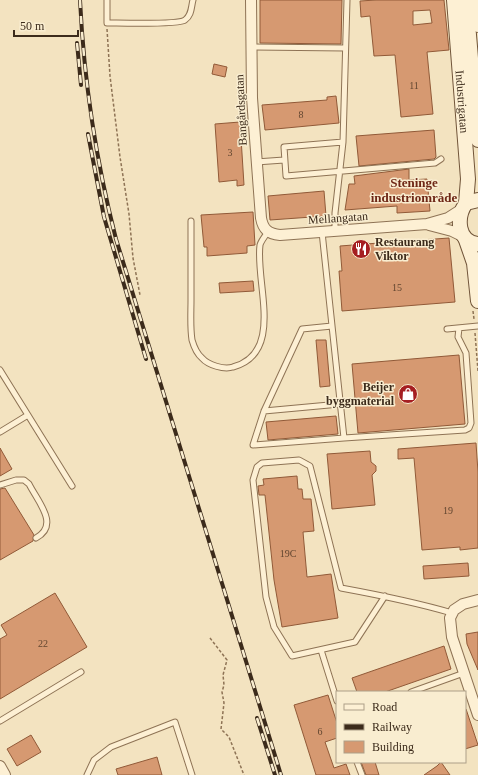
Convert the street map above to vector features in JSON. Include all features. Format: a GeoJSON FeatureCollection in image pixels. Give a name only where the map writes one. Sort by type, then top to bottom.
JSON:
{"type":"FeatureCollection","features":[{"type":"Feature","properties":{"kind":"main road","name":"Industrigatan"},"geometry":{"type":"LineString","coordinates":[[454,0],[469,204],[459,223],[469,240]]}},
{"type":"Feature","properties":{"kind":"main road","name":"Industrigatan"},"geometry":{"type":"LineString","coordinates":[[466,0],[478,140]]}},
{"type":"Feature","properties":{"kind":"main road"},"geometry":{"type":"LineString","coordinates":[[469,240],[474,263],[478,301]]}},
{"type":"Feature","properties":{"kind":"street","name":"Bangårdsgatan"},"geometry":{"type":"LineString","coordinates":[[251,0],[251,48],[256,162],[262,226],[268,232]]}},
{"type":"Feature","properties":{"kind":"street"},"geometry":{"type":"LineString","coordinates":[[476,0],[478,27]]}},
{"type":"Feature","properties":{"kind":"street","name":"Mellangatan"},"geometry":{"type":"LineString","coordinates":[[268,232],[280,235],[427,224],[448,218],[469,204]]}},
{"type":"Feature","properties":{"kind":"street","name":"Mellangatan"},"geometry":{"type":"LineString","coordinates":[[427,224],[444,228],[469,240]]}},
{"type":"Feature","properties":{"kind":"street"},"geometry":{"type":"LineString","coordinates":[[478,600],[463,604],[452,613],[450,625],[452,638],[478,715]]}},
{"type":"Feature","properties":{"kind":"street"},"geometry":{"type":"LineString","coordinates":[[0,766],[5,775]]}},
{"type":"Feature","properties":{"kind":"lane"},"geometry":{"type":"LineString","coordinates":[[107,0],[107,23],[170,23],[184,21],[190,16],[192,0]]}},
{"type":"Feature","properties":{"kind":"lane"},"geometry":{"type":"LineString","coordinates":[[335,231],[335,213],[344,142],[347,0]]}},
{"type":"Feature","properties":{"kind":"lane"},"geometry":{"type":"LineString","coordinates":[[251,48],[345,48]]}},
{"type":"Feature","properties":{"kind":"lane"},"geometry":{"type":"LineString","coordinates":[[344,142],[284,148],[286,176],[435,163],[441,159]]}},
{"type":"Feature","properties":{"kind":"lane"},"geometry":{"type":"LineString","coordinates":[[256,162],[284,160]]}},
{"type":"Feature","properties":{"kind":"lane"},"geometry":{"type":"LineString","coordinates":[[191,221],[192,338],[195,349],[202,359],[213,365],[229,368],[241,365],[253,356],[261,344],[264,309],[260,244],[268,232]]}},
{"type":"Feature","properties":{"kind":"lane"},"geometry":{"type":"LineString","coordinates":[[322,232],[344,438]]}},
{"type":"Feature","properties":{"kind":"lane"},"geometry":{"type":"LineString","coordinates":[[332,326],[302,329],[264,411],[253,445],[465,430],[469,428],[471,423],[466,353],[458,337],[459,328]]}},
{"type":"Feature","properties":{"kind":"lane"},"geometry":{"type":"LineString","coordinates":[[447,329],[478,326]]}},
{"type":"Feature","properties":{"kind":"lane"},"geometry":{"type":"LineString","coordinates":[[0,370],[72,486]]}},
{"type":"Feature","properties":{"kind":"lane"},"geometry":{"type":"LineString","coordinates":[[264,411],[340,404]]}},
{"type":"Feature","properties":{"kind":"lane"},"geometry":{"type":"LineString","coordinates":[[0,432],[28,415]]}},
{"type":"Feature","properties":{"kind":"lane"},"geometry":{"type":"LineString","coordinates":[[385,596],[356,642],[292,656],[274,626],[266,597],[253,480],[257,467],[262,463],[299,460],[310,466],[341,588],[385,596],[412,601],[452,613]]}},
{"type":"Feature","properties":{"kind":"lane"},"geometry":{"type":"LineString","coordinates":[[0,485],[16,480],[24,480],[28,484],[48,520],[47,529],[44,534],[36,538]]}},
{"type":"Feature","properties":{"kind":"lane"},"geometry":{"type":"LineString","coordinates":[[321,650],[336,698]]}},
{"type":"Feature","properties":{"kind":"lane"},"geometry":{"type":"LineString","coordinates":[[0,721],[81,672]]}},
{"type":"Feature","properties":{"kind":"lane"},"geometry":{"type":"LineString","coordinates":[[414,691],[464,673]]}},
{"type":"Feature","properties":{"kind":"lane"},"geometry":{"type":"LineString","coordinates":[[87,775],[94,760],[111,747],[175,722],[192,775]]}},
{"type":"Feature","properties":{"kind":"lane"},"geometry":{"type":"LineString","coordinates":[[357,763],[362,775]]}},
{"type":"Feature","properties":{"kind":"path"},"geometry":{"type":"LineString","coordinates":[[107,23],[110,76],[129,214],[133,258],[140,295]]}},
{"type":"Feature","properties":{"kind":"path"},"geometry":{"type":"LineString","coordinates":[[210,638],[227,660],[223,675],[224,686],[222,692],[224,702],[222,729],[229,737],[244,775]]}},
{"type":"Feature","properties":{"kind":"building"},"geometry":{"type":"Polygon","coordinates":[[[260,0],[342,0],[341,44],[260,43],[260,0]]]}},
{"type":"Feature","properties":{"kind":"building"},"geometry":{"type":"Polygon","coordinates":[[[444,0],[449,50],[427,52],[433,114],[401,117],[395,55],[374,56],[370,16],[361,17],[360,1],[444,0]],[[430,10],[413,11],[413,25],[432,23],[430,10]]]}},
{"type":"Feature","properties":{"kind":"building"},"geometry":{"type":"Polygon","coordinates":[[[214,64],[227,67],[225,77],[212,74],[214,64]]]}},
{"type":"Feature","properties":{"kind":"building"},"geometry":{"type":"Polygon","coordinates":[[[336,96],[339,123],[265,130],[262,105],[327,100],[327,97],[336,96]]]}},
{"type":"Feature","properties":{"kind":"building"},"geometry":{"type":"Polygon","coordinates":[[[240,122],[244,185],[237,186],[237,180],[219,182],[215,124],[240,122]]]}},
{"type":"Feature","properties":{"kind":"building"},"geometry":{"type":"Polygon","coordinates":[[[434,130],[436,157],[434,159],[359,166],[356,136],[434,130]]]}},
{"type":"Feature","properties":{"kind":"building"},"geometry":{"type":"Polygon","coordinates":[[[409,169],[409,180],[427,179],[430,211],[397,213],[397,206],[345,210],[349,184],[355,184],[354,176],[409,169]]]}},
{"type":"Feature","properties":{"kind":"building"},"geometry":{"type":"Polygon","coordinates":[[[324,191],[326,216],[270,220],[268,196],[324,191]]]}},
{"type":"Feature","properties":{"kind":"building"},"geometry":{"type":"Polygon","coordinates":[[[253,212],[255,245],[247,246],[247,253],[207,256],[207,247],[204,247],[201,215],[253,212]]]}},
{"type":"Feature","properties":{"kind":"building"},"geometry":{"type":"Polygon","coordinates":[[[449,238],[455,302],[342,311],[339,271],[342,271],[340,246],[379,243],[379,247],[421,243],[421,240],[449,238]]]}},
{"type":"Feature","properties":{"kind":"building"},"geometry":{"type":"Polygon","coordinates":[[[253,281],[254,291],[220,293],[219,283],[253,281]]]}},
{"type":"Feature","properties":{"kind":"building"},"geometry":{"type":"Polygon","coordinates":[[[316,340],[326,340],[330,386],[320,387],[316,340]]]}},
{"type":"Feature","properties":{"kind":"building","name":"Beijer byggmaterial"},"geometry":{"type":"Polygon","coordinates":[[[459,355],[465,424],[358,433],[352,364],[459,355]]]}},
{"type":"Feature","properties":{"kind":"building"},"geometry":{"type":"Polygon","coordinates":[[[336,416],[338,434],[268,440],[266,422],[336,416]]]}},
{"type":"Feature","properties":{"kind":"building"},"geometry":{"type":"Polygon","coordinates":[[[476,443],[478,472],[478,548],[460,550],[460,547],[422,550],[414,458],[398,459],[398,449],[476,443]]]}},
{"type":"Feature","properties":{"kind":"building"},"geometry":{"type":"Polygon","coordinates":[[[0,448],[12,469],[0,476],[0,448]]]}},
{"type":"Feature","properties":{"kind":"building"},"geometry":{"type":"Polygon","coordinates":[[[370,451],[371,462],[376,466],[376,471],[372,475],[375,505],[332,509],[327,454],[370,451]]]}},
{"type":"Feature","properties":{"kind":"building"},"geometry":{"type":"Polygon","coordinates":[[[297,476],[298,489],[302,489],[303,499],[311,499],[314,531],[303,532],[307,577],[331,574],[338,618],[282,627],[274,580],[265,495],[259,495],[258,486],[264,485],[263,479],[297,476]]]}},
{"type":"Feature","properties":{"kind":"building"},"geometry":{"type":"Polygon","coordinates":[[[5,488],[34,535],[33,541],[0,560],[0,489],[5,488]]]}},
{"type":"Feature","properties":{"kind":"building"},"geometry":{"type":"Polygon","coordinates":[[[468,563],[469,576],[424,579],[423,566],[468,563]]]}},
{"type":"Feature","properties":{"kind":"building"},"geometry":{"type":"Polygon","coordinates":[[[55,593],[87,647],[0,699],[0,639],[7,635],[1,625],[55,593]]]}},
{"type":"Feature","properties":{"kind":"building"},"geometry":{"type":"Polygon","coordinates":[[[478,632],[478,670],[467,644],[466,634],[478,632]]]}},
{"type":"Feature","properties":{"kind":"building"},"geometry":{"type":"Polygon","coordinates":[[[444,646],[451,669],[388,691],[357,691],[352,678],[444,646]]]}},
{"type":"Feature","properties":{"kind":"building"},"geometry":{"type":"Polygon","coordinates":[[[328,695],[336,720],[336,738],[325,742],[334,768],[346,764],[350,775],[316,775],[294,705],[328,695]]]}},
{"type":"Feature","properties":{"kind":"building"},"geometry":{"type":"Polygon","coordinates":[[[466,709],[478,745],[466,749],[466,709]]]}},
{"type":"Feature","properties":{"kind":"building"},"geometry":{"type":"Polygon","coordinates":[[[31,735],[41,752],[17,766],[7,749],[31,735]]]}},
{"type":"Feature","properties":{"kind":"building"},"geometry":{"type":"Polygon","coordinates":[[[157,757],[162,775],[118,775],[116,769],[157,757]]]}},
{"type":"Feature","properties":{"kind":"building"},"geometry":{"type":"Polygon","coordinates":[[[361,763],[375,763],[379,775],[366,775],[361,763]]]}},
{"type":"Feature","properties":{"kind":"building"},"geometry":{"type":"Polygon","coordinates":[[[442,763],[450,775],[424,775],[442,763]]]}},
{"type":"Feature","properties":{"kind":"railway"},"geometry":{"type":"LineString","coordinates":[[80,0],[84,61],[92,121],[102,180],[116,239],[281,775]]}},
{"type":"Feature","properties":{"kind":"railway"},"geometry":{"type":"LineString","coordinates":[[77,43],[81,85]]}},
{"type":"Feature","properties":{"kind":"railway"},"geometry":{"type":"LineString","coordinates":[[88,134],[104,217],[146,359]]}},
{"type":"Feature","properties":{"kind":"railway"},"geometry":{"type":"LineString","coordinates":[[257,718],[275,775]]}},
{"type":"Feature","properties":{"kind":"place","name":"Restaurang Viktor"},"geometry":{"type":"Point","coordinates":[361,249]}},
{"type":"Feature","properties":{"kind":"place","name":"Beijer byggmaterial"},"geometry":{"type":"Point","coordinates":[408,394]}},
{"type":"Feature","properties":{"kind":"district","name":"Steninge industriområde"},"geometry":{"type":"Point","coordinates":[414,190]}}]}
